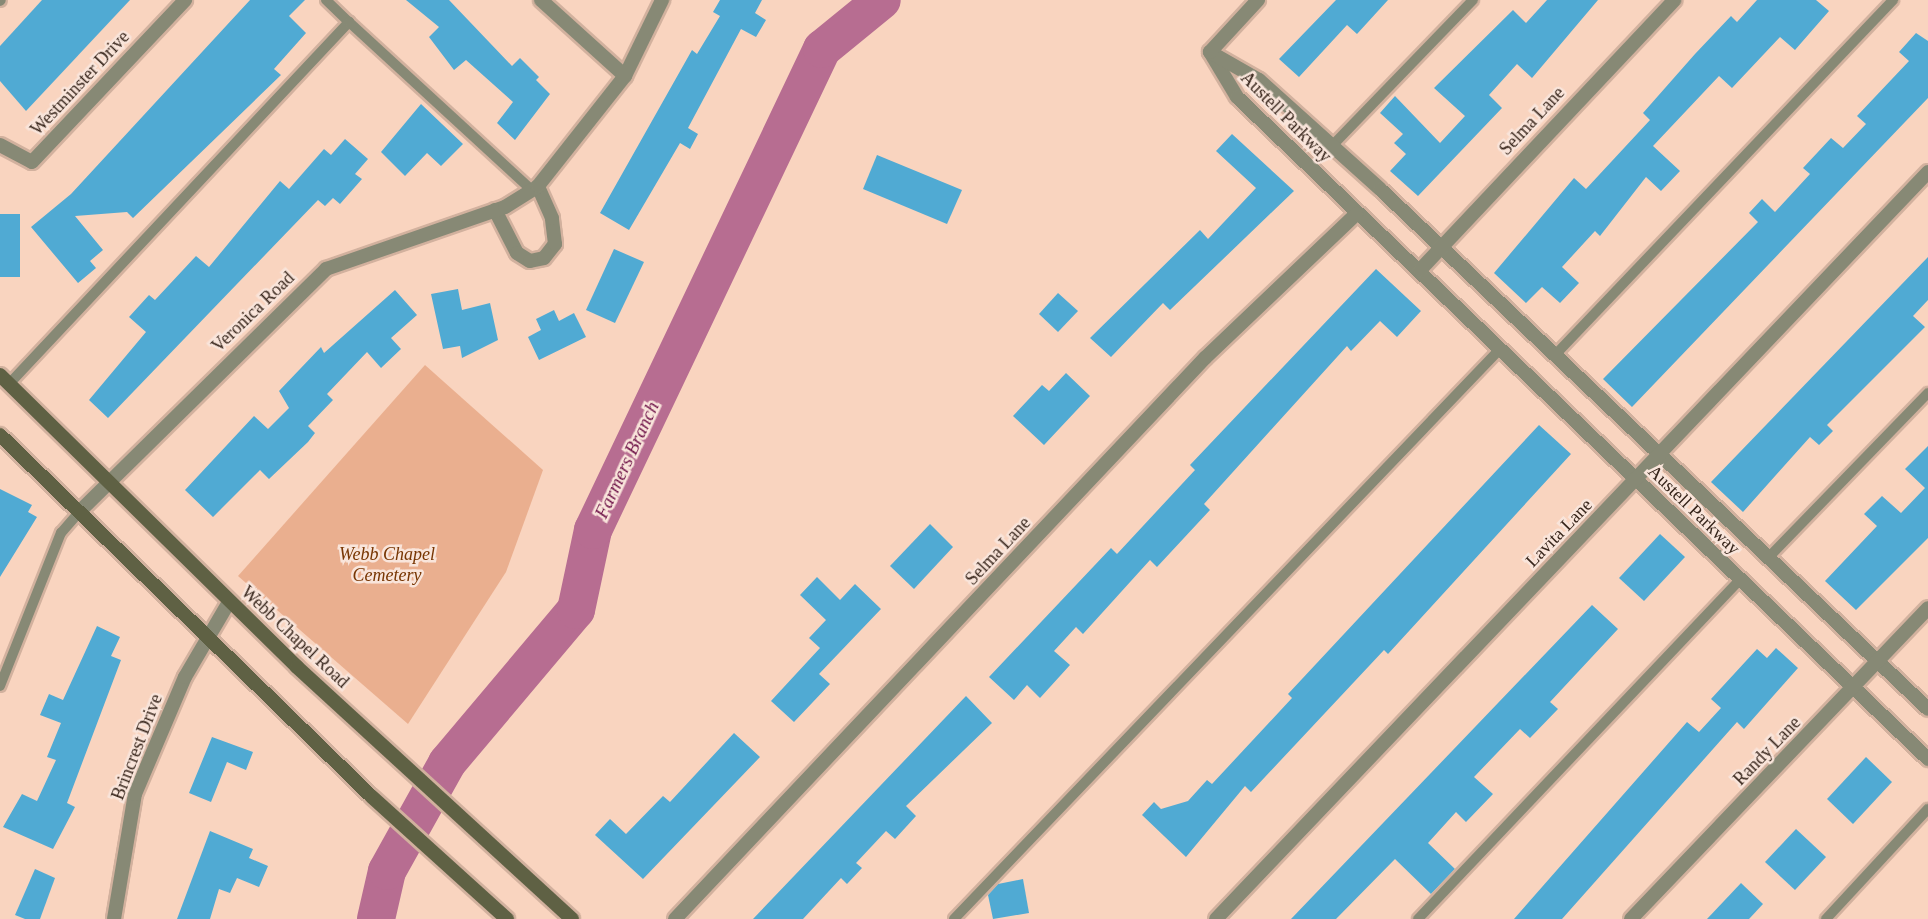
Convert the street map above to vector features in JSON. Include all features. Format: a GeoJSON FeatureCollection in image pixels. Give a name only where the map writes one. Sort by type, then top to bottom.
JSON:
{"type":"FeatureCollection","features":[{"type":"Feature","properties":{"kind":"main road","name":"Webb Chapel Road"},"geometry":{"type":"LineString","coordinates":[[4,379],[229,602],[572,919]]}},
{"type":"Feature","properties":{"kind":"main road"},"geometry":{"type":"LineString","coordinates":[[0,435],[82,510],[372,797],[507,919]]}},
{"type":"Feature","properties":{"kind":"street","name":"Westminster Drive"},"geometry":{"type":"LineString","coordinates":[[0,145],[32,162],[185,0]]}},
{"type":"Feature","properties":{"kind":"street"},"geometry":{"type":"LineString","coordinates":[[541,0],[625,76]]}},
{"type":"Feature","properties":{"kind":"street","name":"Veronica Road"},"geometry":{"type":"LineString","coordinates":[[82,510],[326,269],[495,210],[535,188],[625,76],[662,0]]}},
{"type":"Feature","properties":{"kind":"street"},"geometry":{"type":"LineString","coordinates":[[1210,52],[1258,0]]}},
{"type":"Feature","properties":{"kind":"street","name":"Selma Lane"},"geometry":{"type":"LineString","coordinates":[[1420,270],[1674,0]]}},
{"type":"Feature","properties":{"kind":"street","name":"Austell Parkway"},"geometry":{"type":"LineString","coordinates":[[1210,52],[1259,80],[1332,146],[1663,454],[1928,709]]}},
{"type":"Feature","properties":{"kind":"street","name":"Austell Parkway"},"geometry":{"type":"LineString","coordinates":[[1210,52],[1237,97],[1356,214],[1420,270],[1635,480],[1928,759]]}},
{"type":"Feature","properties":{"kind":"street","name":"Lavita Lane"},"geometry":{"type":"LineString","coordinates":[[1216,919],[1635,480],[1663,454],[1928,172]]}},
{"type":"Feature","properties":{"kind":"street"},"geometry":{"type":"LineString","coordinates":[[495,210],[517,253],[530,261],[544,258],[555,244],[552,218],[535,188]]}},
{"type":"Feature","properties":{"kind":"street","name":"Selma Lane"},"geometry":{"type":"LineString","coordinates":[[675,919],[1205,358],[1356,214]]}},
{"type":"Feature","properties":{"kind":"street","name":"Brincrest Drive"},"geometry":{"type":"LineString","coordinates":[[114,919],[135,793],[209,637],[229,602]]}},
{"type":"Feature","properties":{"kind":"street","name":"Randy Lane"},"geometry":{"type":"LineString","coordinates":[[1632,919],[1928,608]]}},
{"type":"Feature","properties":{"kind":"lane"},"geometry":{"type":"LineString","coordinates":[[326,0],[535,188]]}},
{"type":"Feature","properties":{"kind":"lane"},"geometry":{"type":"LineString","coordinates":[[1332,146],[1473,0]]}},
{"type":"Feature","properties":{"kind":"lane"},"geometry":{"type":"LineString","coordinates":[[1556,354],[1893,0]]}},
{"type":"Feature","properties":{"kind":"lane"},"geometry":{"type":"LineString","coordinates":[[4,379],[349,22]]}},
{"type":"Feature","properties":{"kind":"lane"},"geometry":{"type":"LineString","coordinates":[[954,919],[1500,349]]}},
{"type":"Feature","properties":{"kind":"lane"},"geometry":{"type":"LineString","coordinates":[[1770,556],[1928,393]]}},
{"type":"Feature","properties":{"kind":"lane"},"geometry":{"type":"LineString","coordinates":[[0,686],[61,533],[82,510]]}},
{"type":"Feature","properties":{"kind":"lane"},"geometry":{"type":"LineString","coordinates":[[1418,919],[1740,580]]}},
{"type":"Feature","properties":{"kind":"lane"},"geometry":{"type":"LineString","coordinates":[[1826,919],[1928,809]]}},
{"type":"Feature","properties":{"kind":"green space","name":"Webb Chapel Cemetery"},"geometry":{"type":"Polygon","coordinates":[[[425,365],[543,470],[506,572],[408,724],[238,576],[425,365]]]}},
{"type":"Feature","properties":{"kind":"building"},"geometry":{"type":"Polygon","coordinates":[[[42,0],[130,0],[26,111],[0,81],[0,46],[42,0]]]}},
{"type":"Feature","properties":{"kind":"building"},"geometry":{"type":"Polygon","coordinates":[[[250,0],[305,0],[289,16],[306,33],[274,69],[281,75],[133,218],[127,212],[75,216],[103,250],[90,261],[96,268],[78,283],[31,227],[71,194],[250,0]]]}},
{"type":"Feature","properties":{"kind":"building"},"geometry":{"type":"Polygon","coordinates":[[[406,0],[449,0],[512,66],[520,58],[539,77],[536,80],[550,94],[515,140],[497,123],[513,102],[466,60],[454,70],[429,37],[439,27],[406,0]]]}},
{"type":"Feature","properties":{"kind":"building"},"geometry":{"type":"Polygon","coordinates":[[[720,0],[762,0],[755,13],[766,20],[756,37],[741,29],[688,128],[698,134],[690,149],[680,143],[629,230],[600,213],[692,50],[697,54],[720,16],[713,12],[720,0]]]}},
{"type":"Feature","properties":{"kind":"building"},"geometry":{"type":"Polygon","coordinates":[[[1336,0],[1388,0],[1357,34],[1347,25],[1299,77],[1279,59],[1336,0]]]}},
{"type":"Feature","properties":{"kind":"building"},"geometry":{"type":"Polygon","coordinates":[[[1547,0],[1598,0],[1532,78],[1517,64],[1489,95],[1502,108],[1418,196],[1390,171],[1406,154],[1394,143],[1403,134],[1380,113],[1395,96],[1440,143],[1465,116],[1434,88],[1513,10],[1526,23],[1547,0]]]}},
{"type":"Feature","properties":{"kind":"building"},"geometry":{"type":"Polygon","coordinates":[[[1757,0],[1816,0],[1829,11],[1795,50],[1780,37],[1732,88],[1719,76],[1653,146],[1680,171],[1661,191],[1646,177],[1600,236],[1595,231],[1562,267],[1579,283],[1560,303],[1542,287],[1526,303],[1494,273],[1574,178],[1586,189],[1650,120],[1643,113],[1695,54],[1731,16],[1737,22],[1757,0]]]}},
{"type":"Feature","properties":{"kind":"building"},"geometry":{"type":"Polygon","coordinates":[[[1916,33],[1928,41],[1928,98],[1632,407],[1603,379],[1758,222],[1749,213],[1762,199],[1775,212],[1810,174],[1803,168],[1831,138],[1843,148],[1866,124],[1857,116],[1909,61],[1899,52],[1916,33]]]}},
{"type":"Feature","properties":{"kind":"building"},"geometry":{"type":"Polygon","coordinates":[[[421,104],[463,144],[441,166],[427,153],[405,176],[381,152],[421,104]]]}},
{"type":"Feature","properties":{"kind":"building"},"geometry":{"type":"Polygon","coordinates":[[[1232,134],[1294,191],[1170,310],[1163,303],[1111,357],[1090,338],[1200,230],[1208,239],[1256,188],[1216,151],[1232,134]]]}},
{"type":"Feature","properties":{"kind":"building"},"geometry":{"type":"Polygon","coordinates":[[[345,139],[368,159],[355,174],[362,179],[340,204],[333,198],[325,206],[318,200],[108,418],[89,400],[146,332],[129,317],[149,295],[155,300],[196,256],[209,267],[280,181],[289,189],[324,149],[331,155],[345,139]]]}},
{"type":"Feature","properties":{"kind":"building"},"geometry":{"type":"Polygon","coordinates":[[[877,155],[962,190],[947,224],[863,189],[877,155]]]}},
{"type":"Feature","properties":{"kind":"building"},"geometry":{"type":"Polygon","coordinates":[[[0,214],[20,214],[20,277],[0,277],[0,214]]]}},
{"type":"Feature","properties":{"kind":"building"},"geometry":{"type":"Polygon","coordinates":[[[614,249],[644,262],[615,323],[586,310],[614,249]]]}},
{"type":"Feature","properties":{"kind":"building"},"geometry":{"type":"Polygon","coordinates":[[[1928,257],[1928,300],[1913,316],[1925,327],[1827,425],[1833,431],[1819,445],[1810,437],[1743,512],[1711,482],[1928,257]]]}},
{"type":"Feature","properties":{"kind":"building"},"geometry":{"type":"Polygon","coordinates":[[[1376,269],[1421,311],[1397,337],[1380,321],[1351,351],[1347,346],[1204,504],[1210,510],[1157,567],[1150,560],[1083,634],[1076,627],[1054,651],[1070,665],[1040,698],[1027,685],[1014,700],[989,677],[1111,548],[1117,554],[1195,470],[1190,465],[1376,269]]]}},
{"type":"Feature","properties":{"kind":"building"},"geometry":{"type":"Polygon","coordinates":[[[458,289],[462,310],[490,303],[498,340],[462,358],[460,346],[443,349],[431,294],[458,289]]]}},
{"type":"Feature","properties":{"kind":"building"},"geometry":{"type":"Polygon","coordinates":[[[395,290],[417,315],[391,338],[401,349],[381,368],[367,352],[327,394],[333,400],[308,426],[315,433],[308,442],[269,479],[260,470],[213,517],[185,490],[254,416],[268,429],[289,408],[279,391],[321,347],[324,353],[395,290]]]}},
{"type":"Feature","properties":{"kind":"building"},"geometry":{"type":"Polygon","coordinates":[[[1058,293],[1078,311],[1058,332],[1039,314],[1058,293]]]}},
{"type":"Feature","properties":{"kind":"building"},"geometry":{"type":"Polygon","coordinates":[[[554,310],[559,321],[574,313],[586,337],[539,360],[528,337],[541,330],[536,319],[554,310]]]}},
{"type":"Feature","properties":{"kind":"building"},"geometry":{"type":"Polygon","coordinates":[[[1066,373],[1090,396],[1044,445],[1013,416],[1042,385],[1049,391],[1066,373]]]}},
{"type":"Feature","properties":{"kind":"building"},"geometry":{"type":"Polygon","coordinates":[[[1539,425],[1571,454],[1388,654],[1384,650],[1251,792],[1245,786],[1186,857],[1142,815],[1154,802],[1161,809],[1188,801],[1207,780],[1212,784],[1292,698],[1288,694],[1539,425]]]}},
{"type":"Feature","properties":{"kind":"building"},"geometry":{"type":"Polygon","coordinates":[[[1928,446],[1928,538],[1856,610],[1825,581],[1877,526],[1864,514],[1882,496],[1901,513],[1925,488],[1905,469],[1928,446]]]}},
{"type":"Feature","properties":{"kind":"building"},"geometry":{"type":"Polygon","coordinates":[[[0,489],[32,505],[28,512],[37,517],[0,577],[0,489]]]}},
{"type":"Feature","properties":{"kind":"building"},"geometry":{"type":"Polygon","coordinates":[[[930,524],[953,547],[914,589],[890,566],[930,524]]]}},
{"type":"Feature","properties":{"kind":"building"},"geometry":{"type":"Polygon","coordinates":[[[1660,534],[1685,557],[1644,601],[1619,578],[1660,534]]]}},
{"type":"Feature","properties":{"kind":"building"},"geometry":{"type":"Polygon","coordinates":[[[817,577],[840,600],[855,584],[881,609],[819,674],[830,684],[794,722],[771,701],[820,648],[809,638],[826,620],[800,595],[817,577]]]}},
{"type":"Feature","properties":{"kind":"building"},"geometry":{"type":"Polygon","coordinates":[[[1592,605],[1618,629],[1550,702],[1558,709],[1530,738],[1520,729],[1474,777],[1493,794],[1466,822],[1456,812],[1428,843],[1455,869],[1431,894],[1395,859],[1336,919],[1291,919],[1592,605]]]}},
{"type":"Feature","properties":{"kind":"building"},"geometry":{"type":"Polygon","coordinates":[[[97,626],[120,637],[111,656],[121,660],[67,803],[75,807],[53,849],[3,827],[22,794],[37,801],[56,760],[47,757],[61,723],[40,715],[49,694],[63,700],[97,626]]]}},
{"type":"Feature","properties":{"kind":"building"},"geometry":{"type":"Polygon","coordinates":[[[1776,648],[1798,668],[1744,729],[1737,722],[1562,919],[1514,919],[1687,722],[1699,732],[1721,708],[1711,699],[1757,649],[1767,658],[1776,648]]]}},
{"type":"Feature","properties":{"kind":"building"},"geometry":{"type":"Polygon","coordinates":[[[966,696],[992,723],[906,806],[916,816],[895,839],[886,831],[856,863],[862,868],[847,884],[841,878],[803,919],[753,919],[966,696]]]}},
{"type":"Feature","properties":{"kind":"building"},"geometry":{"type":"Polygon","coordinates":[[[734,733],[760,757],[643,879],[595,835],[610,819],[626,834],[663,796],[670,802],[734,733]]]}},
{"type":"Feature","properties":{"kind":"building"},"geometry":{"type":"Polygon","coordinates":[[[212,737],[253,752],[246,770],[227,762],[211,802],[189,793],[212,737]]]}},
{"type":"Feature","properties":{"kind":"building"},"geometry":{"type":"Polygon","coordinates":[[[1866,757],[1892,782],[1853,824],[1827,799],[1866,757]]]}},
{"type":"Feature","properties":{"kind":"building"},"geometry":{"type":"Polygon","coordinates":[[[1796,829],[1826,857],[1795,890],[1765,862],[1796,829]]]}},
{"type":"Feature","properties":{"kind":"building"},"geometry":{"type":"Polygon","coordinates":[[[210,831],[253,849],[249,858],[268,866],[259,887],[237,878],[230,893],[219,889],[210,919],[177,919],[210,831]]]}},
{"type":"Feature","properties":{"kind":"building"},"geometry":{"type":"Polygon","coordinates":[[[35,869],[55,878],[40,919],[25,919],[15,915],[35,869]]]}},
{"type":"Feature","properties":{"kind":"building"},"geometry":{"type":"Polygon","coordinates":[[[1023,879],[1029,913],[993,919],[988,895],[998,884],[1023,879]]]}},
{"type":"Feature","properties":{"kind":"building"},"geometry":{"type":"Polygon","coordinates":[[[1741,883],[1763,904],[1749,919],[1707,919],[1741,883]]]}},
{"type":"Feature","properties":{"kind":"waterway","name":"Farmers Branch"},"geometry":{"type":"LineString","coordinates":[[376,919],[387,871],[447,763],[576,610],[593,530],[822,49],[882,0]]}}]}
